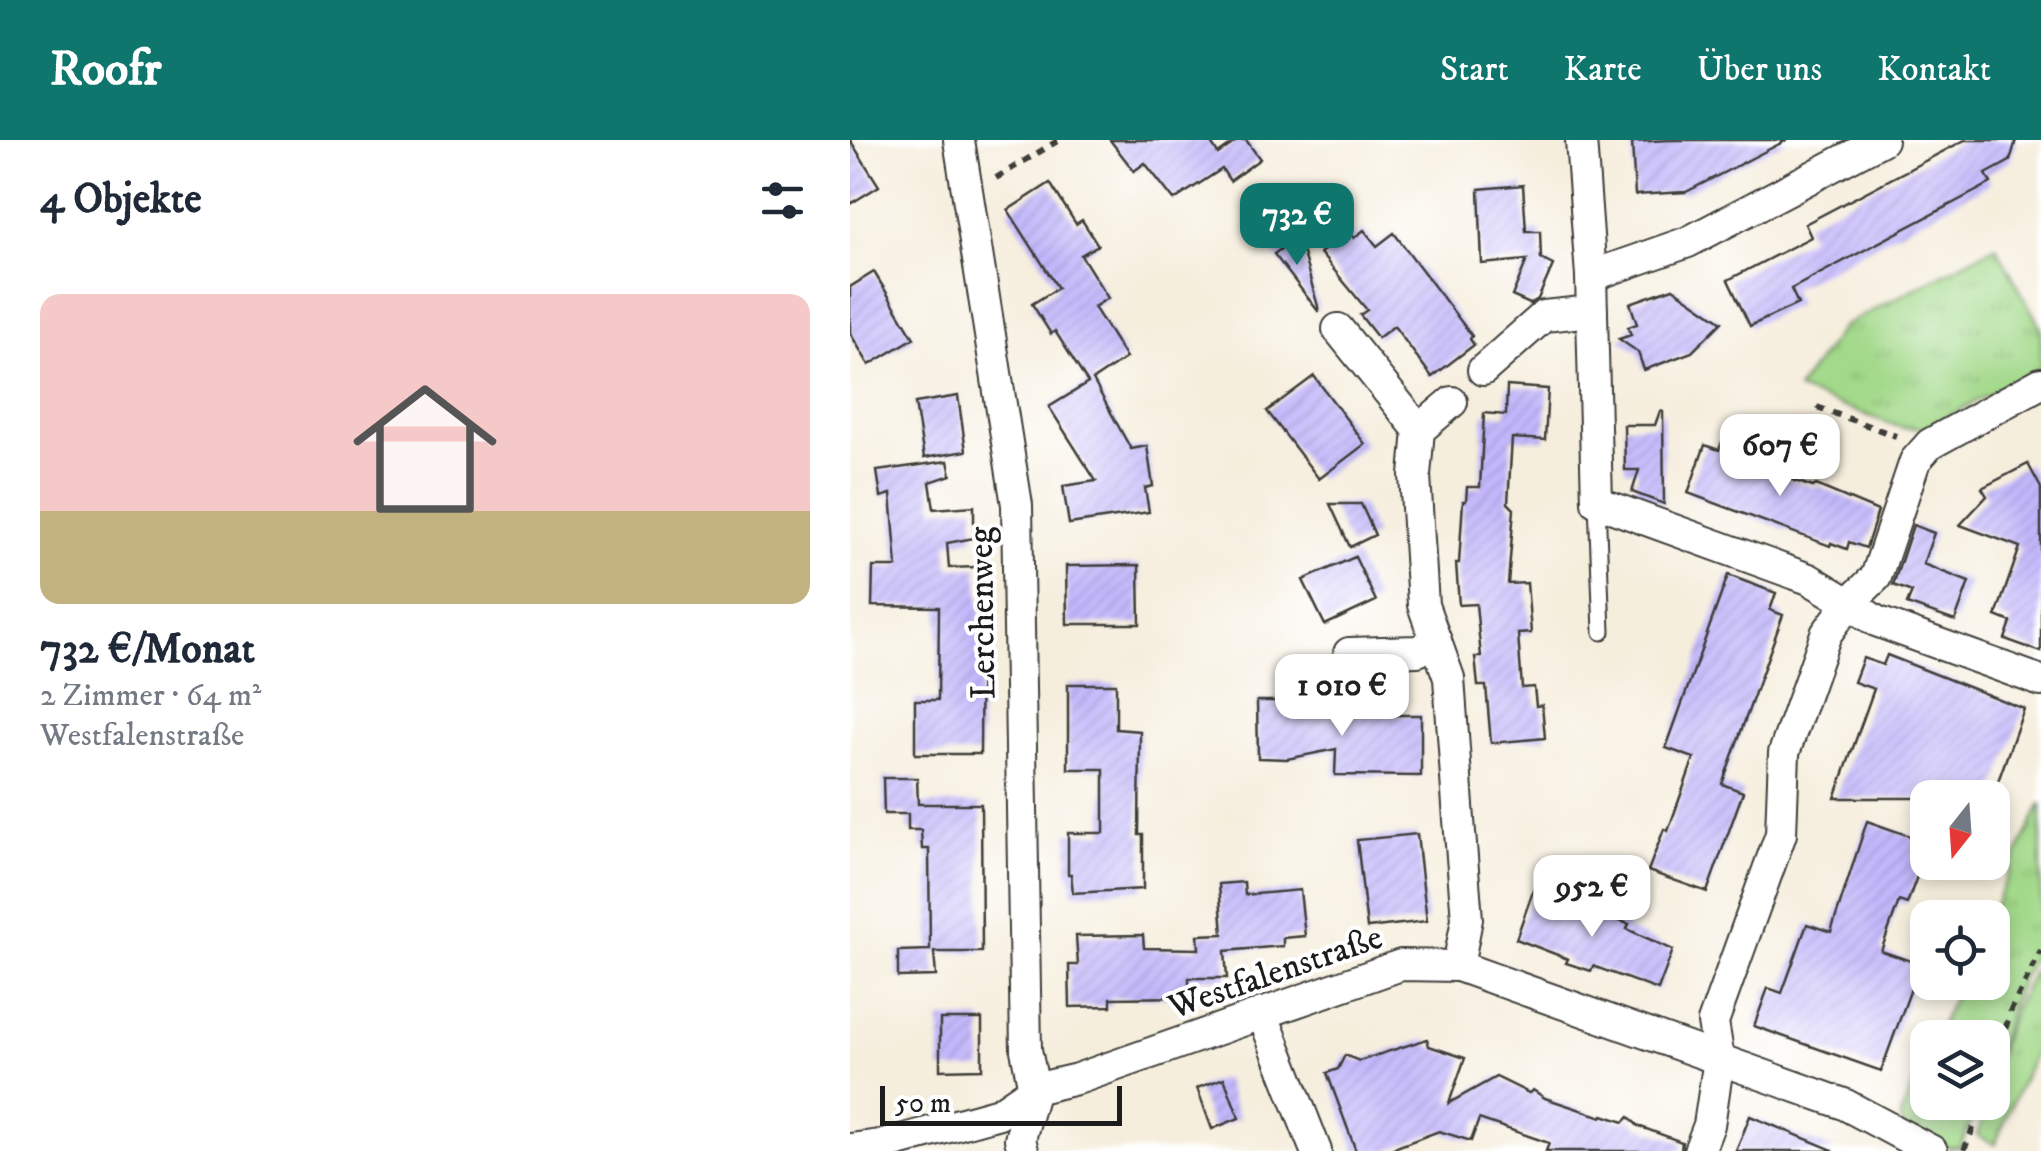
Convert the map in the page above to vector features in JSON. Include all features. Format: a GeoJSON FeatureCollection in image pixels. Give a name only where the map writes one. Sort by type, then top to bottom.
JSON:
{"type":"FeatureCollection","features":[{"type":"Feature","properties":{"kind":"street","name":"Lerchenweg"},"geometry":{"type":"LineString","coordinates":[[959,140],[1017,506],[1026,1050],[1034,1089]]}},
{"type":"Feature","properties":{"kind":"street"},"geometry":{"type":"LineString","coordinates":[[1581,140],[1592,276],[1598,502],[1809,579],[1876,621],[2041,681]]}},
{"type":"Feature","properties":{"kind":"street"},"geometry":{"type":"LineString","coordinates":[[1592,276],[1688,242],[1882,140]]}},
{"type":"Feature","properties":{"kind":"street"},"geometry":{"type":"LineString","coordinates":[[1482,370],[1544,316],[1592,311]]}},
{"type":"Feature","properties":{"kind":"street"},"geometry":{"type":"LineString","coordinates":[[1338,329],[1419,430],[1416,475],[1423,605],[1449,678],[1466,919],[1458,966]]}},
{"type":"Feature","properties":{"kind":"street"},"geometry":{"type":"LineString","coordinates":[[1699,1151],[1709,1124],[1719,1059],[1713,1022],[1781,834],[1784,753],[1826,634],[1849,603],[1876,577],[1915,461],[1927,448],[2041,383]]}},
{"type":"Feature","properties":{"kind":"street"},"geometry":{"type":"LineString","coordinates":[[1419,430],[1452,402]]}},
{"type":"Feature","properties":{"kind":"street"},"geometry":{"type":"LineString","coordinates":[[1349,653],[1418,650],[1436,641]]}},
{"type":"Feature","properties":{"kind":"street","name":"Westfalenstraße"},"geometry":{"type":"LineString","coordinates":[[850,1150],[999,1114],[1034,1089],[1078,1080],[1402,965],[1458,966],[1844,1104],[1932,1151]]}},
{"type":"Feature","properties":{"kind":"street"},"geometry":{"type":"LineString","coordinates":[[1262,1013],[1316,1151]]}},
{"type":"Feature","properties":{"kind":"street"},"geometry":{"type":"LineString","coordinates":[[1023,1151],[1020,1139],[1034,1089]]}},
{"type":"Feature","properties":{"kind":"lane"},"geometry":{"type":"LineString","coordinates":[[1598,502],[1602,632]]}},
{"type":"Feature","properties":{"kind":"path"},"geometry":{"type":"LineString","coordinates":[[970,194],[1060,140]]}},
{"type":"Feature","properties":{"kind":"path"},"geometry":{"type":"LineString","coordinates":[[1817,408],[1927,448]]}},
{"type":"Feature","properties":{"kind":"path"},"geometry":{"type":"LineString","coordinates":[[2008,1020],[2041,951]]}},
{"type":"Feature","properties":{"kind":"path"},"geometry":{"type":"LineString","coordinates":[[1963,1151],[1976,1120]]}},
{"type":"Feature","properties":{"kind":"green space"},"geometry":{"type":"Polygon","coordinates":[[[1996,246],[2041,328],[2041,367],[1925,428],[1902,428],[1797,390],[1843,326],[1996,246]]]}},
{"type":"Feature","properties":{"kind":"green space"},"geometry":{"type":"Polygon","coordinates":[[[2041,803],[2041,944],[2019,982],[2007,1020],[1943,1020],[1952,1000],[2010,1000],[2010,900],[1997,900],[2006,880],[2010,880],[2010,871],[2041,803]]]}},
{"type":"Feature","properties":{"kind":"green space"},"geometry":{"type":"Polygon","coordinates":[[[2041,960],[2041,1037],[2010,1109],[2010,1021],[2041,960]]]}},
{"type":"Feature","properties":{"kind":"green space"},"geometry":{"type":"Polygon","coordinates":[[[1910,1093],[1910,1120],[1972,1120],[1960,1147],[1949,1148],[1902,1127],[1900,1116],[1910,1093]]]}},
{"type":"Feature","properties":{"kind":"green space"},"geometry":{"type":"Polygon","coordinates":[[[1982,1120],[2005,1120],[1995,1144],[1977,1135],[1982,1120]]]}},
{"type":"Feature","properties":{"kind":"building"},"geometry":{"type":"Polygon","coordinates":[[[850,140],[879,186],[850,204],[850,140]]]}},
{"type":"Feature","properties":{"kind":"building"},"geometry":{"type":"Polygon","coordinates":[[[1110,140],[1209,140],[1218,154],[1238,140],[1246,140],[1260,159],[1230,181],[1222,169],[1174,200],[1145,163],[1134,171],[1110,140]]]}},
{"type":"Feature","properties":{"kind":"building"},"geometry":{"type":"Polygon","coordinates":[[[1787,140],[1686,192],[1635,195],[1632,142],[1787,140]]]}},
{"type":"Feature","properties":{"kind":"building"},"geometry":{"type":"Polygon","coordinates":[[[1965,140],[2016,140],[2010,161],[1986,174],[1991,183],[1791,289],[1798,304],[1750,326],[1728,280],[1811,237],[1805,224],[1965,140]]]}},
{"type":"Feature","properties":{"kind":"building"},"geometry":{"type":"Polygon","coordinates":[[[1050,183],[1076,224],[1082,220],[1098,245],[1081,255],[1108,298],[1094,307],[1126,358],[1093,380],[1131,449],[1147,446],[1153,486],[1145,488],[1149,512],[1069,524],[1063,486],[1096,481],[1049,407],[1088,383],[1055,331],[1051,334],[1032,304],[1058,288],[1008,210],[1050,183]]]}},
{"type":"Feature","properties":{"kind":"building"},"geometry":{"type":"Polygon","coordinates":[[[1523,185],[1526,231],[1540,231],[1541,259],[1553,265],[1538,299],[1530,304],[1512,296],[1527,260],[1482,264],[1479,189],[1523,185]]]}},
{"type":"Feature","properties":{"kind":"building"},"geometry":{"type":"Polygon","coordinates":[[[1364,230],[1377,246],[1394,233],[1472,336],[1474,345],[1432,377],[1394,326],[1378,338],[1360,315],[1367,310],[1320,253],[1349,232],[1354,238],[1364,230]]]}},
{"type":"Feature","properties":{"kind":"building"},"geometry":{"type":"Polygon","coordinates":[[[1298,236],[1319,310],[1318,311],[1274,254],[1298,236]]]}},
{"type":"Feature","properties":{"kind":"building"},"geometry":{"type":"Polygon","coordinates":[[[874,272],[914,338],[869,365],[850,333],[850,287],[874,272]]]}},
{"type":"Feature","properties":{"kind":"building"},"geometry":{"type":"Polygon","coordinates":[[[1673,288],[1722,322],[1692,352],[1644,370],[1638,352],[1619,339],[1631,335],[1628,327],[1637,324],[1630,303],[1673,288]]]}},
{"type":"Feature","properties":{"kind":"building"},"geometry":{"type":"Polygon","coordinates":[[[1314,376],[1365,444],[1319,479],[1267,411],[1314,376]]]}},
{"type":"Feature","properties":{"kind":"building"},"geometry":{"type":"Polygon","coordinates":[[[1507,386],[1548,389],[1545,440],[1512,438],[1508,503],[1514,509],[1508,584],[1527,583],[1531,633],[1518,634],[1522,688],[1534,687],[1536,706],[1542,705],[1545,738],[1491,743],[1486,686],[1478,686],[1475,657],[1481,657],[1476,604],[1459,605],[1456,563],[1467,487],[1480,487],[1484,413],[1506,415],[1507,386]]]}},
{"type":"Feature","properties":{"kind":"building"},"geometry":{"type":"Polygon","coordinates":[[[958,396],[966,451],[924,458],[915,403],[958,396]]]}},
{"type":"Feature","properties":{"kind":"building"},"geometry":{"type":"Polygon","coordinates":[[[1660,411],[1664,504],[1632,492],[1639,470],[1625,470],[1624,425],[1655,425],[1660,411]]]}},
{"type":"Feature","properties":{"kind":"building"},"geometry":{"type":"Polygon","coordinates":[[[1722,442],[1759,456],[1756,464],[1771,469],[1769,472],[1816,485],[1878,511],[1866,548],[1849,542],[1847,549],[1831,543],[1830,546],[1688,493],[1705,445],[1719,450],[1722,442]]]}},
{"type":"Feature","properties":{"kind":"building"},"geometry":{"type":"Polygon","coordinates":[[[948,461],[951,475],[930,482],[934,509],[974,506],[974,538],[947,543],[949,568],[977,567],[981,615],[980,754],[915,754],[915,700],[938,700],[939,607],[872,606],[873,567],[897,567],[891,494],[881,497],[877,471],[948,461]]]}},
{"type":"Feature","properties":{"kind":"building"},"geometry":{"type":"Polygon","coordinates":[[[2028,464],[2041,488],[2041,652],[2005,639],[2011,622],[1996,616],[2020,547],[1960,525],[1987,496],[1982,488],[2028,464]]]}},
{"type":"Feature","properties":{"kind":"building"},"geometry":{"type":"Polygon","coordinates":[[[1330,504],[1361,504],[1375,535],[1350,547],[1330,504]]]}},
{"type":"Feature","properties":{"kind":"building"},"geometry":{"type":"Polygon","coordinates":[[[1913,525],[1934,533],[1923,564],[1969,582],[1955,621],[1907,604],[1912,592],[1893,585],[1913,525]]]}},
{"type":"Feature","properties":{"kind":"building"},"geometry":{"type":"Polygon","coordinates":[[[1355,557],[1376,601],[1325,625],[1303,580],[1355,557]]]}},
{"type":"Feature","properties":{"kind":"building"},"geometry":{"type":"Polygon","coordinates":[[[1139,565],[1140,624],[1067,624],[1066,566],[1139,565]]]}},
{"type":"Feature","properties":{"kind":"building"},"geometry":{"type":"Polygon","coordinates":[[[1728,575],[1776,593],[1770,610],[1783,615],[1722,784],[1743,792],[1707,892],[1648,871],[1664,829],[1668,831],[1694,758],[1666,748],[1728,575]]]}},
{"type":"Feature","properties":{"kind":"building"},"geometry":{"type":"Polygon","coordinates":[[[1887,655],[2024,709],[1998,780],[1910,780],[1910,798],[1835,798],[1874,689],[1854,682],[1863,658],[1883,665],[1887,655]]]}},
{"type":"Feature","properties":{"kind":"building"},"geometry":{"type":"Polygon","coordinates":[[[1068,684],[1116,684],[1116,729],[1140,731],[1143,889],[1073,893],[1068,874],[1068,833],[1104,833],[1104,769],[1068,769],[1068,684]]]}},
{"type":"Feature","properties":{"kind":"building"},"geometry":{"type":"Polygon","coordinates":[[[1257,701],[1286,701],[1285,709],[1322,709],[1322,715],[1421,715],[1421,776],[1335,775],[1336,749],[1287,759],[1258,758],[1257,701]]]}},
{"type":"Feature","properties":{"kind":"building"},"geometry":{"type":"Polygon","coordinates":[[[883,778],[917,778],[918,804],[981,804],[982,952],[934,952],[936,976],[898,977],[898,951],[930,950],[929,849],[922,849],[921,830],[908,830],[908,814],[884,814],[883,778]]]}},
{"type":"Feature","properties":{"kind":"building"},"geometry":{"type":"Polygon","coordinates":[[[1867,821],[1910,836],[1910,880],[1916,880],[1907,904],[1899,901],[1881,951],[1910,961],[1910,991],[1881,1071],[1754,1026],[1768,988],[1782,993],[1807,924],[1831,932],[1867,821]]]}},
{"type":"Feature","properties":{"kind":"building"},"geometry":{"type":"Polygon","coordinates":[[[1417,834],[1427,921],[1367,928],[1357,840],[1417,834]]]}},
{"type":"Feature","properties":{"kind":"building"},"geometry":{"type":"Polygon","coordinates":[[[1244,882],[1245,895],[1300,890],[1305,936],[1283,938],[1283,946],[1225,951],[1227,978],[1189,978],[1189,997],[1111,998],[1111,1006],[1070,1007],[1069,965],[1078,965],[1076,936],[1143,935],[1144,948],[1199,949],[1198,935],[1223,934],[1219,884],[1244,882]]]}},
{"type":"Feature","properties":{"kind":"building"},"geometry":{"type":"Polygon","coordinates":[[[1535,885],[1565,896],[1563,902],[1629,924],[1627,929],[1673,950],[1658,990],[1593,966],[1591,971],[1566,963],[1568,959],[1516,939],[1535,885]]]}},
{"type":"Feature","properties":{"kind":"building"},"geometry":{"type":"Polygon","coordinates":[[[940,1019],[982,1019],[982,1069],[940,1070],[940,1019]]]}},
{"type":"Feature","properties":{"kind":"building"},"geometry":{"type":"Polygon","coordinates":[[[1427,1039],[1429,1046],[1465,1058],[1449,1103],[1496,1077],[1529,1093],[1533,1090],[1545,1098],[1602,1117],[1624,1122],[1629,1117],[1638,1126],[1682,1142],[1681,1151],[1546,1151],[1549,1143],[1479,1119],[1471,1141],[1439,1131],[1386,1151],[1356,1151],[1327,1073],[1338,1069],[1345,1055],[1359,1061],[1427,1039]]]}},
{"type":"Feature","properties":{"kind":"building"},"geometry":{"type":"Polygon","coordinates":[[[1224,1078],[1239,1118],[1212,1129],[1197,1088],[1224,1078]]]}},
{"type":"Feature","properties":{"kind":"building"},"geometry":{"type":"Polygon","coordinates":[[[1750,1116],[1833,1150],[1833,1151],[1736,1151],[1750,1116]]]}}]}
